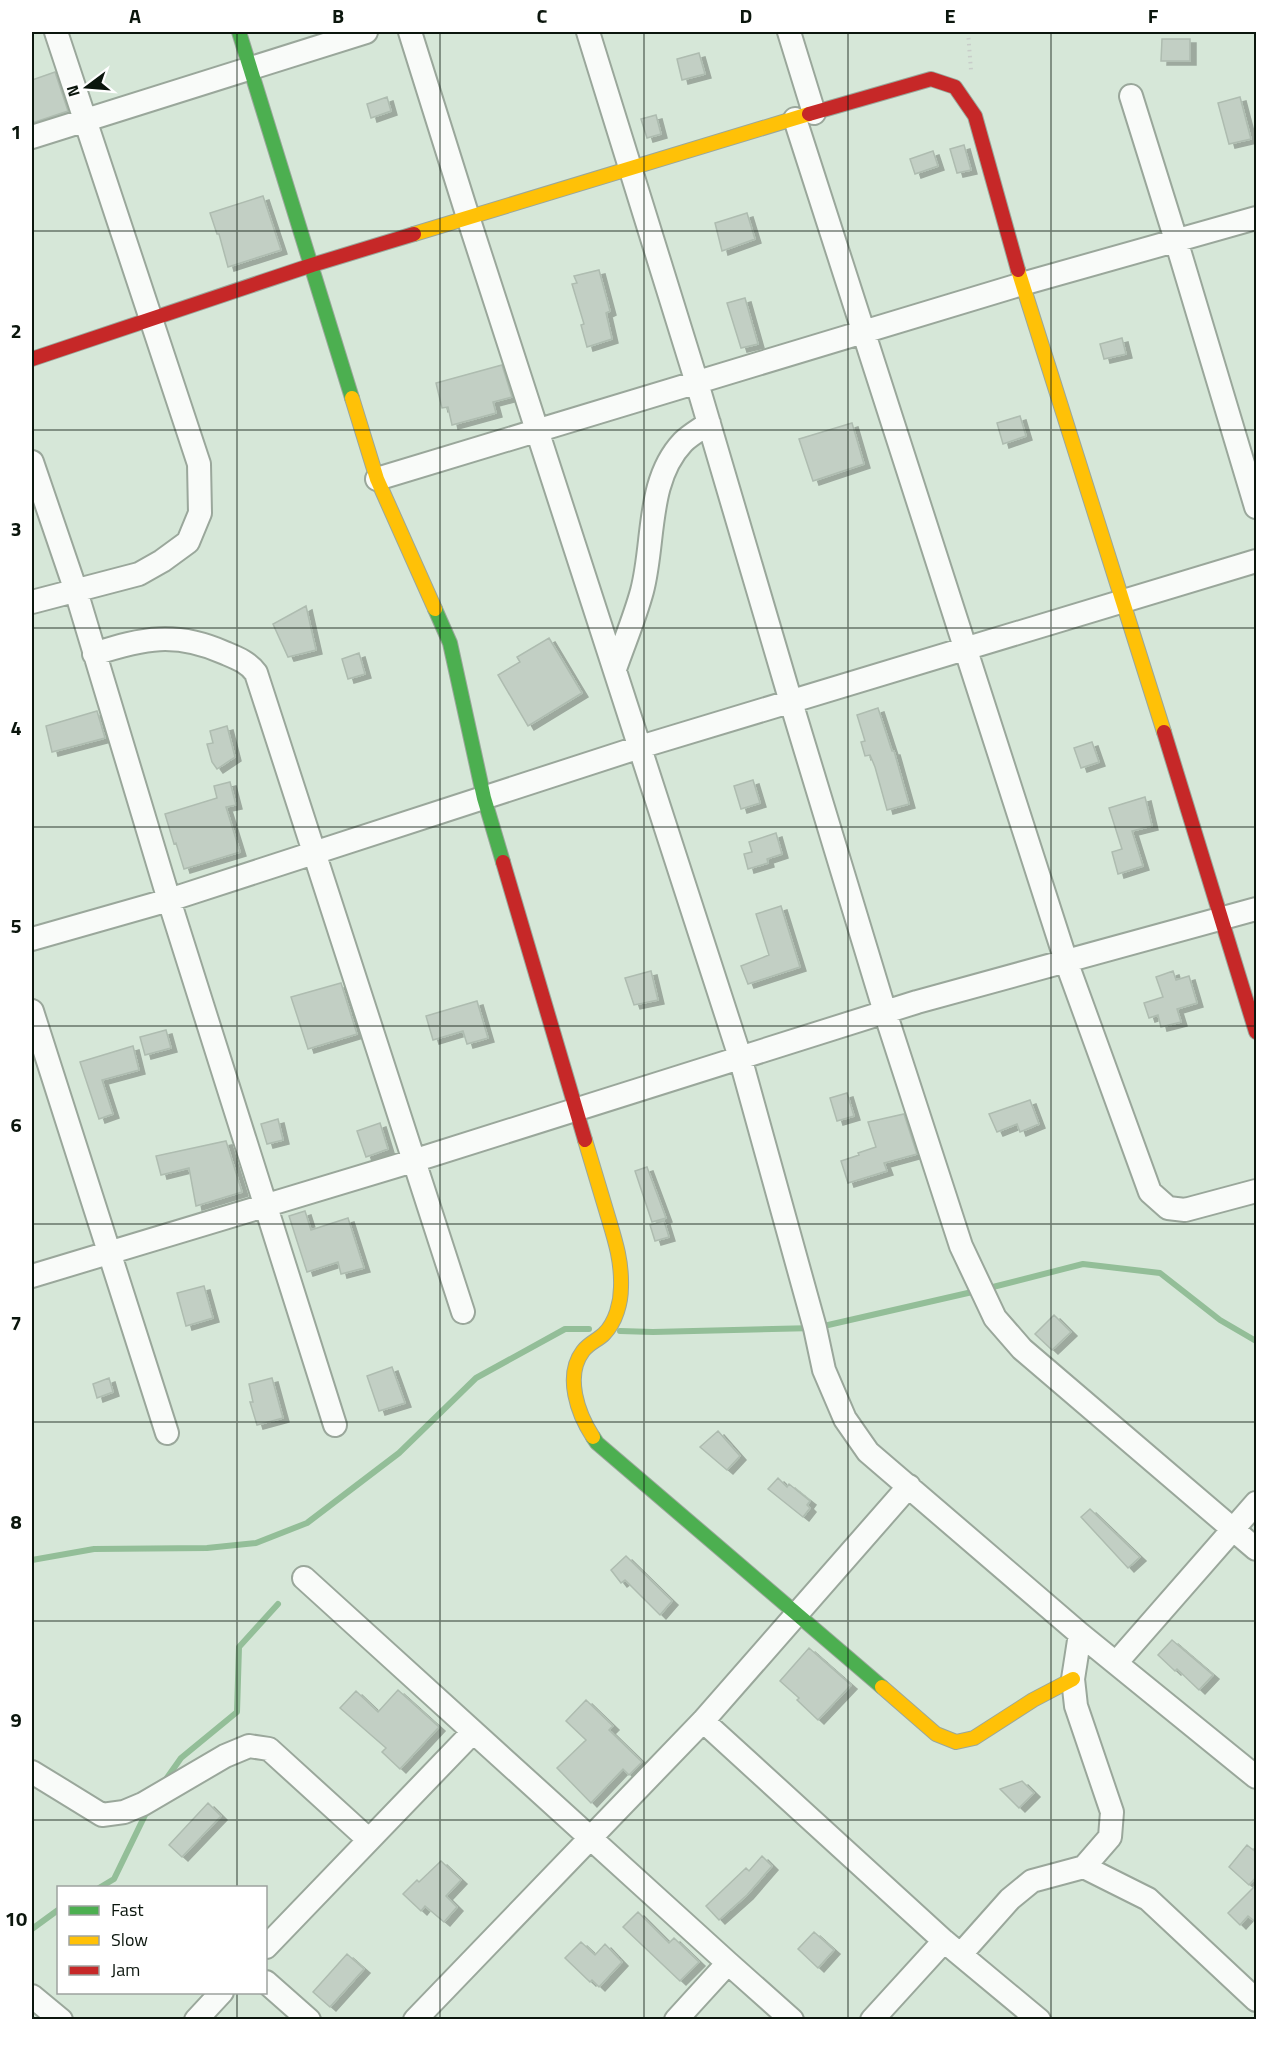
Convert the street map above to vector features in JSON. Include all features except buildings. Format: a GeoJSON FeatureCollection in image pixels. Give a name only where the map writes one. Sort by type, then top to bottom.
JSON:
{"type":"FeatureCollection","features":[{"type":"Feature","properties":{"kind":"street"},"geometry":{"type":"LineString","coordinates":[[32,602],[138,574],[162,561],[188,542],[200,513],[199,464],[56,32]]}},
{"type":"Feature","properties":{"kind":"street"},"geometry":{"type":"LineString","coordinates":[[239,32],[377,478],[450,643],[484,798],[621,1260],[622,1299],[608,1330],[582,1352],[573,1375],[579,1414],[597,1443],[798,1613],[936,1734],[956,1742],[974,1738],[1033,1700],[1073,1679]]}},
{"type":"Feature","properties":{"kind":"street"},"geometry":{"type":"LineString","coordinates":[[32,137],[366,32]]}},
{"type":"Feature","properties":{"kind":"street"},"geometry":{"type":"LineString","coordinates":[[410,32],[740,1057],[815,1328],[824,1370],[845,1419],[868,1452],[1080,1634],[1257,1777]]}},
{"type":"Feature","properties":{"kind":"street"},"geometry":{"type":"LineString","coordinates":[[588,32],[697,383],[885,1012],[961,1246],[994,1318],[1022,1349],[1257,1549]]}},
{"type":"Feature","properties":{"kind":"street"},"geometry":{"type":"LineString","coordinates":[[789,32],[804,116],[865,332],[964,648],[1066,961],[1150,1192],[1168,1208],[1185,1210],[1257,1191]]}},
{"type":"Feature","properties":{"kind":"street"},"geometry":{"type":"LineString","coordinates":[[32,359],[312,265],[804,116],[932,79],[955,87],[975,116],[1022,284],[1124,602],[1257,1032]]}},
{"type":"Feature","properties":{"kind":"street"},"geometry":{"type":"LineString","coordinates":[[1131,96],[1257,507]]}},
{"type":"Feature","properties":{"kind":"street"},"geometry":{"type":"LineString","coordinates":[[377,478],[1022,284],[1257,218]]}},
{"type":"Feature","properties":{"kind":"street"},"geometry":{"type":"LineString","coordinates":[[615,669],[642,591],[650,552],[656,489],[665,467],[683,442],[709,423]]}},
{"type":"Feature","properties":{"kind":"street"},"geometry":{"type":"LineString","coordinates":[[32,462],[76,591],[169,900],[335,1425]]}},
{"type":"Feature","properties":{"kind":"street"},"geometry":{"type":"LineString","coordinates":[[32,939],[169,900],[640,747],[1257,561]]}},
{"type":"Feature","properties":{"kind":"street"},"geometry":{"type":"LineString","coordinates":[[94,654],[125,644],[159,639],[201,643],[250,665],[256,673],[463,1312]]}},
{"type":"Feature","properties":{"kind":"street"},"geometry":{"type":"LineString","coordinates":[[32,1276],[413,1161],[885,1012],[1257,909]]}},
{"type":"Feature","properties":{"kind":"street"},"geometry":{"type":"LineString","coordinates":[[32,1011],[167,1433]]}},
{"type":"Feature","properties":{"kind":"street"},"geometry":{"type":"LineString","coordinates":[[415,2019],[703,1721],[909,1486]]}},
{"type":"Feature","properties":{"kind":"street"},"geometry":{"type":"LineString","coordinates":[[1116,1663],[1257,1503]]}},
{"type":"Feature","properties":{"kind":"street"},"geometry":{"type":"LineString","coordinates":[[304,1578],[792,2019]]}},
{"type":"Feature","properties":{"kind":"street"},"geometry":{"type":"LineString","coordinates":[[872,2019],[952,1947],[1032,1881],[1084,1867],[1110,1837],[1112,1812],[1076,1706],[1073,1679],[1080,1634]]}},
{"type":"Feature","properties":{"kind":"street"},"geometry":{"type":"LineString","coordinates":[[703,1721],[952,1947],[1039,2019]]}},
{"type":"Feature","properties":{"kind":"street"},"geometry":{"type":"LineString","coordinates":[[267,1946],[473,1732]]}},
{"type":"Feature","properties":{"kind":"street"},"geometry":{"type":"LineString","coordinates":[[32,1772],[102,1815],[124,1812],[143,1804],[241,1749],[249,1746],[269,1749],[369,1840]]}},
{"type":"Feature","properties":{"kind":"street"},"geometry":{"type":"LineString","coordinates":[[1084,1867],[1148,1899],[1257,2000]]}},
{"type":"Feature","properties":{"kind":"street"},"geometry":{"type":"LineString","coordinates":[[676,2019],[728,1963]]}},
{"type":"Feature","properties":{"kind":"street"},"geometry":{"type":"LineString","coordinates":[[267,1983],[309,2019]]}},
{"type":"Feature","properties":{"kind":"street"},"geometry":{"type":"LineString","coordinates":[[196,2019],[220,1994]]}},
{"type":"Feature","properties":{"kind":"street"},"geometry":{"type":"LineString","coordinates":[[32,1996],[61,2019]]}},
{"type":"Feature","properties":{"kind":"waterway"},"geometry":{"type":"LineString","coordinates":[[620,1331],[815,1328],[1083,1264],[1160,1273],[1220,1320],[1256,1341]]}},
{"type":"Feature","properties":{"kind":"waterway"},"geometry":{"type":"LineString","coordinates":[[32,1560],[94,1549],[207,1548],[256,1543],[307,1523],[399,1453],[476,1378],[565,1329],[589,1329]]}},
{"type":"Feature","properties":{"kind":"waterway"},"geometry":{"type":"LineString","coordinates":[[164,1782],[181,1758],[237,1712],[239,1647],[278,1604]]}},
{"type":"Feature","properties":{"kind":"waterway"},"geometry":{"type":"LineString","coordinates":[[102,1886],[114,1879],[148,1809]]}},
{"type":"Feature","properties":{"kind":"waterway"},"geometry":{"type":"LineString","coordinates":[[32,1929],[57,1911]]}},
{"type":"Feature","properties":{"kind":"traffic: fast"},"geometry":{"type":"LineString","coordinates":[[239,32],[352,398]]}},
{"type":"Feature","properties":{"kind":"traffic: fast"},"geometry":{"type":"LineString","coordinates":[[435,609],[450,643],[484,798],[503,862]]}},
{"type":"Feature","properties":{"kind":"traffic: fast"},"geometry":{"type":"LineString","coordinates":[[593,1437],[597,1443],[882,1687]]}},
{"type":"Feature","properties":{"kind":"traffic: slow"},"geometry":{"type":"LineString","coordinates":[[414,234],[809,114]]}},
{"type":"Feature","properties":{"kind":"traffic: slow"},"geometry":{"type":"LineString","coordinates":[[1018,270],[1164,732]]}},
{"type":"Feature","properties":{"kind":"traffic: slow"},"geometry":{"type":"LineString","coordinates":[[352,398],[377,479],[435,609]]}},
{"type":"Feature","properties":{"kind":"traffic: slow"},"geometry":{"type":"LineString","coordinates":[[585,1140],[615,1239],[621,1277],[621,1293],[615,1318],[604,1334],[583,1351],[574,1372],[578,1406],[593,1437]]}},
{"type":"Feature","properties":{"kind":"traffic: slow"},"geometry":{"type":"LineString","coordinates":[[882,1687],[936,1734],[956,1742],[974,1738],[1033,1700],[1073,1679]]}},
{"type":"Feature","properties":{"kind":"traffic: jam"},"geometry":{"type":"LineString","coordinates":[[809,114],[931,79],[955,87],[975,116],[1018,270]]}},
{"type":"Feature","properties":{"kind":"traffic: jam"},"geometry":{"type":"LineString","coordinates":[[32,359],[312,265],[414,234]]}},
{"type":"Feature","properties":{"kind":"traffic: jam"},"geometry":{"type":"LineString","coordinates":[[1164,732],[1256,1032]]}},
{"type":"Feature","properties":{"kind":"traffic: jam"},"geometry":{"type":"LineString","coordinates":[[503,862],[585,1140]]}}]}
